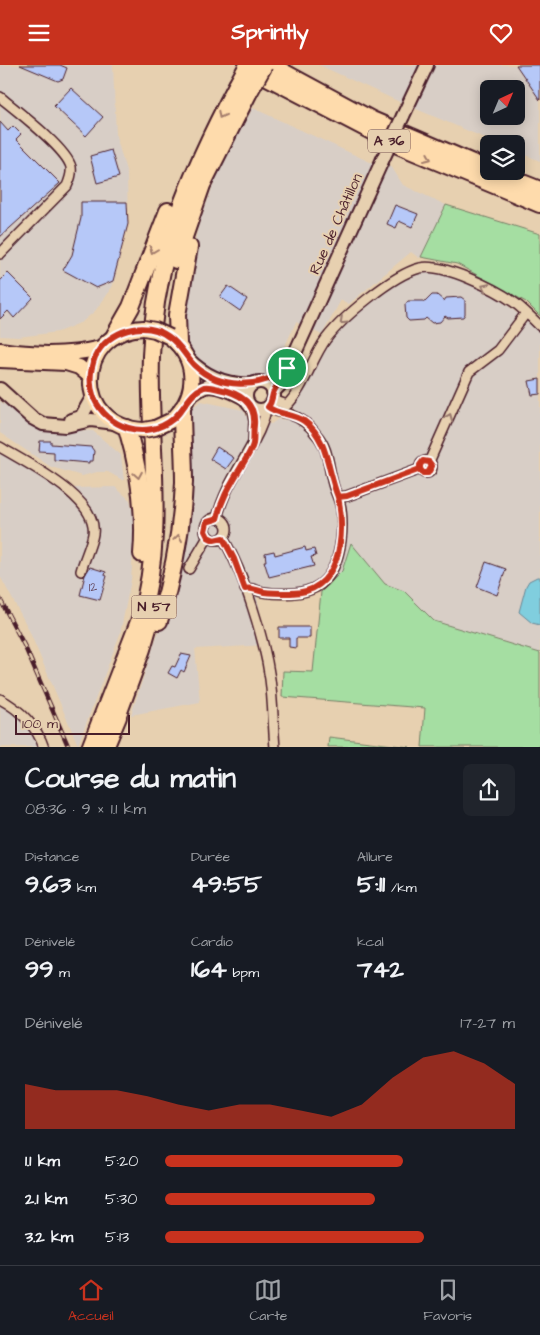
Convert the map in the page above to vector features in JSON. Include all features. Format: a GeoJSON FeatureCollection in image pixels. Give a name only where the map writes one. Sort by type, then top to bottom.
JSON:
{"type":"FeatureCollection","features":[{"type":"Feature","properties":{"kind":"highway","name":"A 36"},"geometry":{"type":"LineString","coordinates":[[244,65],[398,145],[540,204]]}},
{"type":"Feature","properties":{"kind":"highway","name":"N 57"},"geometry":{"type":"LineString","coordinates":[[174,340],[190,244],[202,200],[237,113],[248,65]]}},
{"type":"Feature","properties":{"kind":"highway","name":"N 57"},"geometry":{"type":"LineString","coordinates":[[115,335],[131,307],[173,196],[184,173],[243,89],[264,65]]}},
{"type":"Feature","properties":{"kind":"highway","name":"A 36"},"geometry":{"type":"LineString","coordinates":[[270,65],[372,120],[480,167]]}},
{"type":"Feature","properties":{"kind":"highway","name":"N 57"},"geometry":{"type":"LineString","coordinates":[[113,728],[147,635],[163,558],[166,512],[162,354],[168,293],[178,252],[191,212],[237,113]]}},
{"type":"Feature","properties":{"kind":"highway","name":"N 57"},"geometry":{"type":"LineString","coordinates":[[90,747],[145,602],[154,542],[156,497],[151,373],[156,300],[174,224],[205,145]]}},
{"type":"Feature","properties":{"kind":"highway","name":"A 36"},"geometry":{"type":"LineString","coordinates":[[514,180],[540,190]]}},
{"type":"Feature","properties":{"kind":"highway","name":"N 57"},"geometry":{"type":"LineString","coordinates":[[105,747],[154,636],[173,567],[183,496],[186,403]]}},
{"type":"Feature","properties":{"kind":"highway","name":"N 57"},"geometry":{"type":"LineString","coordinates":[[121,425],[138,470],[144,531],[136,601],[122,665]]}},
{"type":"Feature","properties":{"kind":"main road","name":"N 57"},"geometry":{"type":"LineString","coordinates":[[121,425],[103,412],[93,396],[90,376],[92,366],[101,348],[115,335],[144,328],[155,330],[174,340],[188,359],[192,380],[186,403]]}},
{"type":"Feature","properties":{"kind":"main road"},"geometry":{"type":"LineString","coordinates":[[0,349],[33,354],[84,352],[101,348]]}},
{"type":"Feature","properties":{"kind":"main road"},"geometry":{"type":"LineString","coordinates":[[0,360],[66,363],[79,367],[90,376]]}},
{"type":"Feature","properties":{"kind":"main road"},"geometry":{"type":"LineString","coordinates":[[121,425],[144,430],[155,428],[170,421],[186,403]]}},
{"type":"Feature","properties":{"kind":"street","name":"Rue de Châtillon"},"geometry":{"type":"LineString","coordinates":[[270,402],[427,65]]}},
{"type":"Feature","properties":{"kind":"street"},"geometry":{"type":"LineString","coordinates":[[0,97],[68,159],[72,177],[67,186],[0,254]]}},
{"type":"Feature","properties":{"kind":"street"},"geometry":{"type":"LineString","coordinates":[[186,403],[208,387],[229,391],[258,409],[270,402],[287,405],[295,394],[316,353],[339,324],[382,289],[420,268],[433,267],[458,273],[509,299],[540,327]]}},
{"type":"Feature","properties":{"kind":"street"},"geometry":{"type":"LineString","coordinates":[[338,497],[347,496],[420,469],[423,473],[429,472],[432,466],[429,462],[469,372],[498,350],[526,313]]}},
{"type":"Feature","properties":{"kind":"street","name":"N 57"},"geometry":{"type":"LineString","coordinates":[[188,359],[203,373],[215,379],[238,384],[258,383]]}},
{"type":"Feature","properties":{"kind":"street"},"geometry":{"type":"LineString","coordinates":[[253,443],[254,421],[247,390],[287,368]]}},
{"type":"Feature","properties":{"kind":"street"},"geometry":{"type":"LineString","coordinates":[[0,382],[37,413],[52,421],[68,421],[81,417],[93,396]]}},
{"type":"Feature","properties":{"kind":"street"},"geometry":{"type":"LineString","coordinates":[[217,519],[222,500],[253,443],[270,402],[270,386],[258,383]]}},
{"type":"Feature","properties":{"kind":"street"},"geometry":{"type":"LineString","coordinates":[[0,389],[32,419],[43,424],[66,426],[91,420],[121,425]]}},
{"type":"Feature","properties":{"kind":"street"},"geometry":{"type":"LineString","coordinates":[[245,589],[249,588],[262,592],[294,593],[314,589],[334,569],[340,539],[341,509],[324,445],[301,419],[276,412],[270,402]]}},
{"type":"Feature","properties":{"kind":"street"},"geometry":{"type":"LineString","coordinates":[[0,447],[64,488],[85,507],[91,517],[93,534],[81,571]]}},
{"type":"Feature","properties":{"kind":"street"},"geometry":{"type":"LineString","coordinates":[[217,519],[226,526],[226,533],[223,538],[217,540],[208,537],[205,531],[206,525],[210,520],[217,519]]}},
{"type":"Feature","properties":{"kind":"street"},"geometry":{"type":"LineString","coordinates":[[189,569],[208,537]]}},
{"type":"Feature","properties":{"kind":"street"},"geometry":{"type":"LineString","coordinates":[[223,538],[234,559],[256,621],[270,678],[275,747]]}},
{"type":"Feature","properties":{"kind":"street"},"geometry":{"type":"LineString","coordinates":[[0,699],[17,709],[29,721],[44,747]]}},
{"type":"Feature","properties":{"kind":"shaded area"},"geometry":{"type":"Polygon","coordinates":[[[0,65],[113,65],[116,136],[127,174],[128,222],[114,282],[107,295],[95,311],[82,322],[58,332],[18,337],[0,336],[0,65]]]}},
{"type":"Feature","properties":{"kind":"shaded area"},"geometry":{"type":"Polygon","coordinates":[[[319,65],[540,65],[540,161],[525,155],[525,135],[480,136],[319,65]]]}},
{"type":"Feature","properties":{"kind":"shaded area"},"geometry":{"type":"Polygon","coordinates":[[[253,108],[370,162],[391,166],[403,185],[446,205],[421,257],[419,258],[411,252],[349,304],[341,300],[322,335],[296,322],[275,368],[264,376],[245,377],[212,371],[192,356],[182,339],[186,280],[199,223],[223,159],[253,108]]]}},
{"type":"Feature","properties":{"kind":"shaded area"},"geometry":{"type":"Polygon","coordinates":[[[426,271],[458,277],[501,300],[540,332],[540,653],[434,621],[404,591],[343,571],[321,592],[257,597],[267,645],[195,649],[200,702],[131,715],[167,605],[187,418],[191,408],[201,401],[243,410],[249,420],[271,424],[278,419],[287,420],[324,345],[356,312],[393,284],[413,273],[426,271]]]}},
{"type":"Feature","properties":{"kind":"shaded area"},"geometry":{"type":"Polygon","coordinates":[[[0,401],[35,427],[93,431],[121,455],[124,481],[108,472],[97,472],[82,476],[51,467],[0,433],[0,401]]]}},
{"type":"Feature","properties":{"kind":"shaded area"},"geometry":{"type":"Polygon","coordinates":[[[0,443],[72,488],[115,487],[130,500],[135,522],[131,580],[120,634],[78,745],[28,628],[0,576],[0,443]]]}},
{"type":"Feature","properties":{"kind":"shaded area"},"geometry":{"type":"Polygon","coordinates":[[[0,693],[21,707],[38,728],[47,747],[0,747],[0,693]]]}},
{"type":"Feature","properties":{"kind":"green space"},"geometry":{"type":"Polygon","coordinates":[[[446,205],[540,234],[540,316],[526,302],[457,264],[421,257],[446,205]]]}},
{"type":"Feature","properties":{"kind":"green space"},"geometry":{"type":"Polygon","coordinates":[[[351,543],[385,584],[404,591],[434,621],[540,653],[540,747],[422,747],[425,708],[282,697],[283,671],[313,672],[321,592],[342,571],[351,543]]]}},
{"type":"Feature","properties":{"kind":"green space"},"geometry":{"type":"Polygon","coordinates":[[[329,737],[410,747],[328,747],[329,737]]]}},
{"type":"Feature","properties":{"kind":"water"},"geometry":{"type":"Polygon","coordinates":[[[540,577],[540,625],[532,623],[519,612],[526,586],[529,581],[540,577]]]}},
{"type":"Feature","properties":{"kind":"building"},"geometry":{"type":"Polygon","coordinates":[[[20,65],[60,65],[67,68],[63,79],[58,81],[20,65]]]}},
{"type":"Feature","properties":{"kind":"building"},"geometry":{"type":"Polygon","coordinates":[[[516,65],[540,65],[540,100],[516,65]]]}},
{"type":"Feature","properties":{"kind":"building"},"geometry":{"type":"Polygon","coordinates":[[[71,88],[103,117],[86,136],[54,106],[71,88]]]}},
{"type":"Feature","properties":{"kind":"building"},"geometry":{"type":"Polygon","coordinates":[[[0,122],[8,131],[13,126],[21,134],[16,139],[60,183],[0,237],[0,122]]]}},
{"type":"Feature","properties":{"kind":"building"},"geometry":{"type":"Polygon","coordinates":[[[111,150],[119,177],[97,183],[90,156],[111,150]]]}},
{"type":"Feature","properties":{"kind":"building"},"geometry":{"type":"Polygon","coordinates":[[[81,202],[127,202],[128,224],[113,281],[96,288],[63,270],[72,255],[81,218],[81,202]]]}},
{"type":"Feature","properties":{"kind":"building"},"geometry":{"type":"Polygon","coordinates":[[[395,205],[418,214],[412,227],[399,221],[396,228],[387,224],[395,205]]]}},
{"type":"Feature","properties":{"kind":"building"},"geometry":{"type":"Polygon","coordinates":[[[8,273],[33,298],[14,318],[8,311],[0,319],[0,281],[8,273]]]}},
{"type":"Feature","properties":{"kind":"building"},"geometry":{"type":"Polygon","coordinates":[[[228,286],[247,299],[240,311],[220,297],[228,286]]]}},
{"type":"Feature","properties":{"kind":"building"},"geometry":{"type":"Polygon","coordinates":[[[432,295],[437,295],[444,301],[446,298],[461,297],[465,300],[465,314],[463,317],[448,318],[445,316],[440,322],[432,323],[426,318],[424,320],[409,321],[406,318],[405,305],[408,301],[425,302],[432,295]]]}},
{"type":"Feature","properties":{"kind":"building"},"geometry":{"type":"Polygon","coordinates":[[[540,379],[540,394],[532,395],[529,381],[540,379]]]}},
{"type":"Feature","properties":{"kind":"building"},"geometry":{"type":"Polygon","coordinates":[[[40,441],[51,441],[51,444],[91,447],[94,451],[93,461],[89,461],[89,463],[54,460],[54,452],[39,451],[40,441]]]}},
{"type":"Feature","properties":{"kind":"building"},"geometry":{"type":"Polygon","coordinates":[[[217,447],[234,458],[226,469],[210,459],[217,447]]]}},
{"type":"Feature","properties":{"kind":"building"},"geometry":{"type":"Polygon","coordinates":[[[305,547],[306,551],[314,549],[316,556],[311,557],[314,566],[269,577],[264,561],[266,561],[265,553],[274,551],[275,555],[305,547]]]}},
{"type":"Feature","properties":{"kind":"building"},"geometry":{"type":"Polygon","coordinates":[[[486,562],[506,569],[497,595],[477,587],[486,562]]]}},
{"type":"Feature","properties":{"kind":"building"},"geometry":{"type":"Polygon","coordinates":[[[90,567],[106,572],[105,575],[107,576],[100,600],[80,595],[85,575],[90,567]]]}},
{"type":"Feature","properties":{"kind":"building"},"geometry":{"type":"Polygon","coordinates":[[[279,627],[310,627],[310,638],[296,638],[296,648],[289,647],[289,638],[279,638],[279,627]]]}},
{"type":"Feature","properties":{"kind":"building"},"geometry":{"type":"Polygon","coordinates":[[[181,654],[191,656],[184,672],[181,670],[177,678],[168,673],[172,666],[175,667],[181,654]]]}},
{"type":"Feature","properties":{"kind":"railway"},"geometry":{"type":"LineString","coordinates":[[0,599],[25,647],[69,747]]}},
{"type":"Feature","properties":{"kind":"route"},"geometry":{"type":"LineString","coordinates":[[287,368],[263,382],[252,384],[228,383],[208,377],[188,359],[178,343],[166,334],[144,328],[124,331],[107,341],[96,357],[90,376],[93,396],[97,405],[115,423],[136,430],[155,428],[166,424],[175,418],[189,397],[203,388],[214,387],[232,392],[246,399],[251,407],[254,421],[253,443],[245,461],[222,500],[217,519],[207,522],[205,531],[208,537],[214,540],[223,538],[234,559],[245,589],[249,588],[262,592],[294,593],[306,591],[314,589],[330,575],[334,569],[340,539],[341,509],[338,497],[347,496],[420,469],[423,473],[428,473],[432,469],[429,462],[423,461],[421,462],[420,469],[418,470],[347,496],[338,497],[324,445],[318,436],[301,419],[289,414],[276,412],[268,407],[272,403],[273,392],[280,383],[287,368]]}}]}
